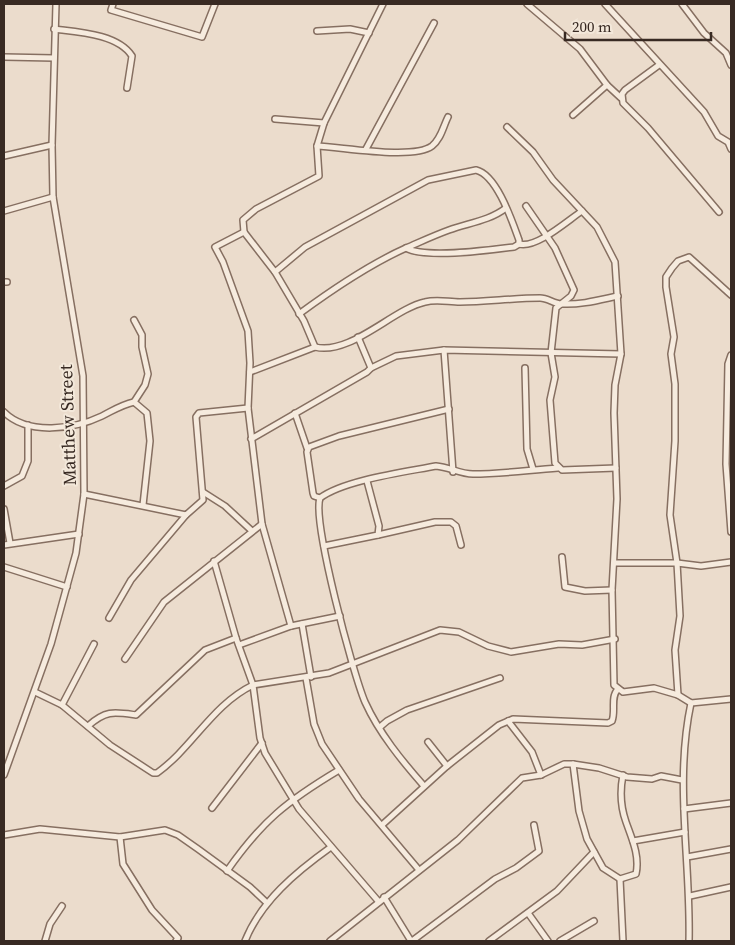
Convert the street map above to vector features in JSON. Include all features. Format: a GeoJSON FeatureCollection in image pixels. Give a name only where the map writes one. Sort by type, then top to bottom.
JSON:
{"type":"FeatureCollection","features":[{"type":"Feature","properties":{"kind":"street","name":"Matthew Street"},"geometry":{"type":"LineString","coordinates":[[4,775],[7,759],[35,692],[67,587],[79,534],[84,494],[85,421],[83,376],[53,197],[52,145],[56,4]]}},
{"type":"Feature","properties":{"kind":"street"},"geometry":{"type":"LineString","coordinates":[[113,4],[111,10],[202,37],[215,4]]}},
{"type":"Feature","properties":{"kind":"street"},"geometry":{"type":"LineString","coordinates":[[315,347],[275,272],[244,232],[243,220],[256,209],[319,176],[317,146],[331,104],[383,4]]}},
{"type":"Feature","properties":{"kind":"street"},"geometry":{"type":"LineString","coordinates":[[528,4],[580,49],[608,85],[719,212]]}},
{"type":"Feature","properties":{"kind":"street"},"geometry":{"type":"LineString","coordinates":[[606,4],[659,65],[704,112],[718,136],[730,142],[731,149]]}},
{"type":"Feature","properties":{"kind":"street"},"geometry":{"type":"LineString","coordinates":[[682,4],[704,33],[726,54],[731,66]]}},
{"type":"Feature","properties":{"kind":"street"},"geometry":{"type":"LineString","coordinates":[[366,149],[434,24]]}},
{"type":"Feature","properties":{"kind":"street"},"geometry":{"type":"LineString","coordinates":[[54,29],[107,39],[127,48],[132,56],[126,88]]}},
{"type":"Feature","properties":{"kind":"street"},"geometry":{"type":"LineString","coordinates":[[317,31],[350,29],[369,33]]}},
{"type":"Feature","properties":{"kind":"street"},"geometry":{"type":"LineString","coordinates":[[4,57],[54,58]]}},
{"type":"Feature","properties":{"kind":"street"},"geometry":{"type":"LineString","coordinates":[[621,98],[625,90],[659,65]]}},
{"type":"Feature","properties":{"kind":"street"},"geometry":{"type":"LineString","coordinates":[[573,115],[608,85]]}},
{"type":"Feature","properties":{"kind":"street"},"geometry":{"type":"LineString","coordinates":[[317,146],[421,152],[432,146],[440,138],[441,129],[448,117]]}},
{"type":"Feature","properties":{"kind":"street"},"geometry":{"type":"LineString","coordinates":[[275,119],[324,123]]}},
{"type":"Feature","properties":{"kind":"street"},"geometry":{"type":"LineString","coordinates":[[507,128],[533,152],[553,180],[597,227],[615,262],[621,354],[615,386],[615,563],[612,590],[615,640],[613,679],[618,689],[623,692],[654,688],[678,695],[691,704],[731,699]]}},
{"type":"Feature","properties":{"kind":"street"},"geometry":{"type":"LineString","coordinates":[[4,156],[52,145]]}},
{"type":"Feature","properties":{"kind":"street"},"geometry":{"type":"LineString","coordinates":[[275,272],[306,247],[337,228],[428,180],[476,170],[484,172],[498,192],[519,244]]}},
{"type":"Feature","properties":{"kind":"street"},"geometry":{"type":"LineString","coordinates":[[4,210],[53,197]]}},
{"type":"Feature","properties":{"kind":"street"},"geometry":{"type":"LineString","coordinates":[[526,206],[555,248],[574,290],[571,296],[556,308],[551,353],[555,376],[550,400],[553,446],[558,468]]}},
{"type":"Feature","properties":{"kind":"street"},"geometry":{"type":"LineString","coordinates":[[299,314],[326,294],[378,262],[450,229],[469,226],[506,208]]}},
{"type":"Feature","properties":{"kind":"street"},"geometry":{"type":"LineString","coordinates":[[406,248],[420,253],[509,248],[519,244],[526,246],[546,236],[582,211]]}},
{"type":"Feature","properties":{"kind":"street"},"geometry":{"type":"LineString","coordinates":[[244,232],[214,247],[223,262],[248,331],[250,372],[248,408],[262,524],[291,626]]}},
{"type":"Feature","properties":{"kind":"street"},"geometry":{"type":"LineString","coordinates":[[678,695],[675,650],[680,626],[677,563],[670,515],[675,441],[675,384],[672,354],[674,337],[666,296],[666,277],[678,261],[689,257],[731,295]]}},
{"type":"Feature","properties":{"kind":"street"},"geometry":{"type":"LineString","coordinates":[[250,372],[315,347],[325,350],[358,337],[392,319],[406,309],[428,301],[459,302],[539,298],[559,304],[583,304],[618,296]]}},
{"type":"Feature","properties":{"kind":"street"},"geometry":{"type":"LineString","coordinates":[[4,412],[11,420],[28,425],[72,427],[102,416],[118,406],[134,402],[145,385],[148,374],[142,347],[142,336],[134,320]]}},
{"type":"Feature","properties":{"kind":"street"},"geometry":{"type":"LineString","coordinates":[[358,337],[369,358],[371,368]]}},
{"type":"Feature","properties":{"kind":"street"},"geometry":{"type":"LineString","coordinates":[[251,439],[359,378],[371,368],[396,356],[444,350],[621,354]]}},
{"type":"Feature","properties":{"kind":"street"},"geometry":{"type":"LineString","coordinates":[[444,350],[454,472]]}},
{"type":"Feature","properties":{"kind":"street"},"geometry":{"type":"LineString","coordinates":[[731,355],[728,364],[726,464],[731,532]]}},
{"type":"Feature","properties":{"kind":"street"},"geometry":{"type":"LineString","coordinates":[[525,368],[527,449],[533,469]]}},
{"type":"Feature","properties":{"kind":"street"},"geometry":{"type":"LineString","coordinates":[[134,402],[147,413],[150,441],[143,505]]}},
{"type":"Feature","properties":{"kind":"street"},"geometry":{"type":"LineString","coordinates":[[109,618],[131,580],[186,515],[203,500],[196,417],[199,413],[248,408]]}},
{"type":"Feature","properties":{"kind":"street"},"geometry":{"type":"LineString","coordinates":[[307,448],[339,436],[449,409]]}},
{"type":"Feature","properties":{"kind":"street"},"geometry":{"type":"LineString","coordinates":[[295,413],[307,448],[313,493],[314,496],[320,498]]}},
{"type":"Feature","properties":{"kind":"street"},"geometry":{"type":"LineString","coordinates":[[4,486],[22,476],[28,461],[28,425]]}},
{"type":"Feature","properties":{"kind":"street"},"geometry":{"type":"LineString","coordinates":[[320,498],[331,491],[367,480],[436,466],[454,472],[512,473],[533,469],[616,468]]}},
{"type":"Feature","properties":{"kind":"street"},"geometry":{"type":"LineString","coordinates":[[367,480],[379,526],[378,535]]}},
{"type":"Feature","properties":{"kind":"street"},"geometry":{"type":"LineString","coordinates":[[203,492],[225,506],[252,532]]}},
{"type":"Feature","properties":{"kind":"street"},"geometry":{"type":"LineString","coordinates":[[84,494],[186,515]]}},
{"type":"Feature","properties":{"kind":"street"},"geometry":{"type":"LineString","coordinates":[[320,498],[318,515],[324,546],[352,663],[365,702],[400,758],[424,786]]}},
{"type":"Feature","properties":{"kind":"street"},"geometry":{"type":"LineString","coordinates":[[4,509],[7,544],[79,534]]}},
{"type":"Feature","properties":{"kind":"street"},"geometry":{"type":"LineString","coordinates":[[324,546],[435,522],[451,522],[456,526],[461,546]]}},
{"type":"Feature","properties":{"kind":"street"},"geometry":{"type":"LineString","coordinates":[[125,659],[164,602],[262,524]]}},
{"type":"Feature","properties":{"kind":"street"},"geometry":{"type":"LineString","coordinates":[[562,557],[565,586],[585,591],[612,590]]}},
{"type":"Feature","properties":{"kind":"street"},"geometry":{"type":"LineString","coordinates":[[214,561],[236,638],[253,685],[262,744],[293,798],[331,847],[379,902]]}},
{"type":"Feature","properties":{"kind":"street"},"geometry":{"type":"LineString","coordinates":[[615,563],[677,563],[701,566],[731,562]]}},
{"type":"Feature","properties":{"kind":"street"},"geometry":{"type":"LineString","coordinates":[[4,566],[67,587]]}},
{"type":"Feature","properties":{"kind":"street"},"geometry":{"type":"LineString","coordinates":[[239,645],[291,626],[340,616]]}},
{"type":"Feature","properties":{"kind":"street"},"geometry":{"type":"LineString","coordinates":[[302,624],[314,724],[322,744],[359,799],[419,870]]}},
{"type":"Feature","properties":{"kind":"street"},"geometry":{"type":"LineString","coordinates":[[35,692],[62,705],[110,744],[153,772],[158,773],[216,711],[243,690],[253,685],[329,673],[440,630],[459,632],[488,646],[511,652],[559,644],[589,644],[615,640]]}},
{"type":"Feature","properties":{"kind":"street"},"geometry":{"type":"LineString","coordinates":[[88,726],[103,714],[116,712],[136,715],[205,650],[236,638]]}},
{"type":"Feature","properties":{"kind":"street"},"geometry":{"type":"LineString","coordinates":[[62,705],[94,644]]}},
{"type":"Feature","properties":{"kind":"street"},"geometry":{"type":"LineString","coordinates":[[380,727],[407,710],[500,678]]}},
{"type":"Feature","properties":{"kind":"street"},"geometry":{"type":"LineString","coordinates":[[382,825],[447,766],[499,725],[512,719],[608,723],[613,720],[614,696],[618,689]]}},
{"type":"Feature","properties":{"kind":"street"},"geometry":{"type":"LineString","coordinates":[[689,941],[690,896],[682,780],[691,704]]}},
{"type":"Feature","properties":{"kind":"street"},"geometry":{"type":"LineString","coordinates":[[508,721],[532,752],[541,775]]}},
{"type":"Feature","properties":{"kind":"street"},"geometry":{"type":"LineString","coordinates":[[428,742],[447,766]]}},
{"type":"Feature","properties":{"kind":"street"},"geometry":{"type":"LineString","coordinates":[[212,808],[262,744]]}},
{"type":"Feature","properties":{"kind":"street"},"geometry":{"type":"LineString","coordinates":[[330,941],[464,834],[522,778],[541,775],[564,764],[573,764],[646,779],[664,776],[682,780]]}},
{"type":"Feature","properties":{"kind":"street"},"geometry":{"type":"LineString","coordinates":[[573,764],[579,812],[587,839],[603,868],[620,879]]}},
{"type":"Feature","properties":{"kind":"street"},"geometry":{"type":"LineString","coordinates":[[227,870],[253,835],[281,807],[339,770]]}},
{"type":"Feature","properties":{"kind":"street"},"geometry":{"type":"LineString","coordinates":[[620,879],[636,874],[638,864],[633,841],[625,820],[621,787],[623,775]]}},
{"type":"Feature","properties":{"kind":"street"},"geometry":{"type":"LineString","coordinates":[[684,809],[731,802]]}},
{"type":"Feature","properties":{"kind":"street"},"geometry":{"type":"LineString","coordinates":[[384,898],[412,941],[495,879],[516,868],[539,851],[534,824]]}},
{"type":"Feature","properties":{"kind":"street"},"geometry":{"type":"LineString","coordinates":[[4,836],[40,828],[120,837],[165,830],[178,835],[227,870],[250,887],[267,903]]}},
{"type":"Feature","properties":{"kind":"street"},"geometry":{"type":"LineString","coordinates":[[633,841],[685,832]]}},
{"type":"Feature","properties":{"kind":"street"},"geometry":{"type":"LineString","coordinates":[[120,837],[123,864],[152,910],[178,938],[176,941]]}},
{"type":"Feature","properties":{"kind":"street"},"geometry":{"type":"LineString","coordinates":[[245,941],[267,903],[302,869],[331,847]]}},
{"type":"Feature","properties":{"kind":"street"},"geometry":{"type":"LineString","coordinates":[[687,857],[731,849]]}},
{"type":"Feature","properties":{"kind":"street"},"geometry":{"type":"LineString","coordinates":[[489,941],[557,891],[594,852]]}},
{"type":"Feature","properties":{"kind":"street"},"geometry":{"type":"LineString","coordinates":[[620,879],[624,941]]}},
{"type":"Feature","properties":{"kind":"street"},"geometry":{"type":"LineString","coordinates":[[690,896],[731,887]]}},
{"type":"Feature","properties":{"kind":"street"},"geometry":{"type":"LineString","coordinates":[[45,941],[50,924],[62,906]]}},
{"type":"Feature","properties":{"kind":"street"},"geometry":{"type":"LineString","coordinates":[[528,913],[548,941]]}},
{"type":"Feature","properties":{"kind":"street"},"geometry":{"type":"LineString","coordinates":[[560,941],[594,921]]}}]}
